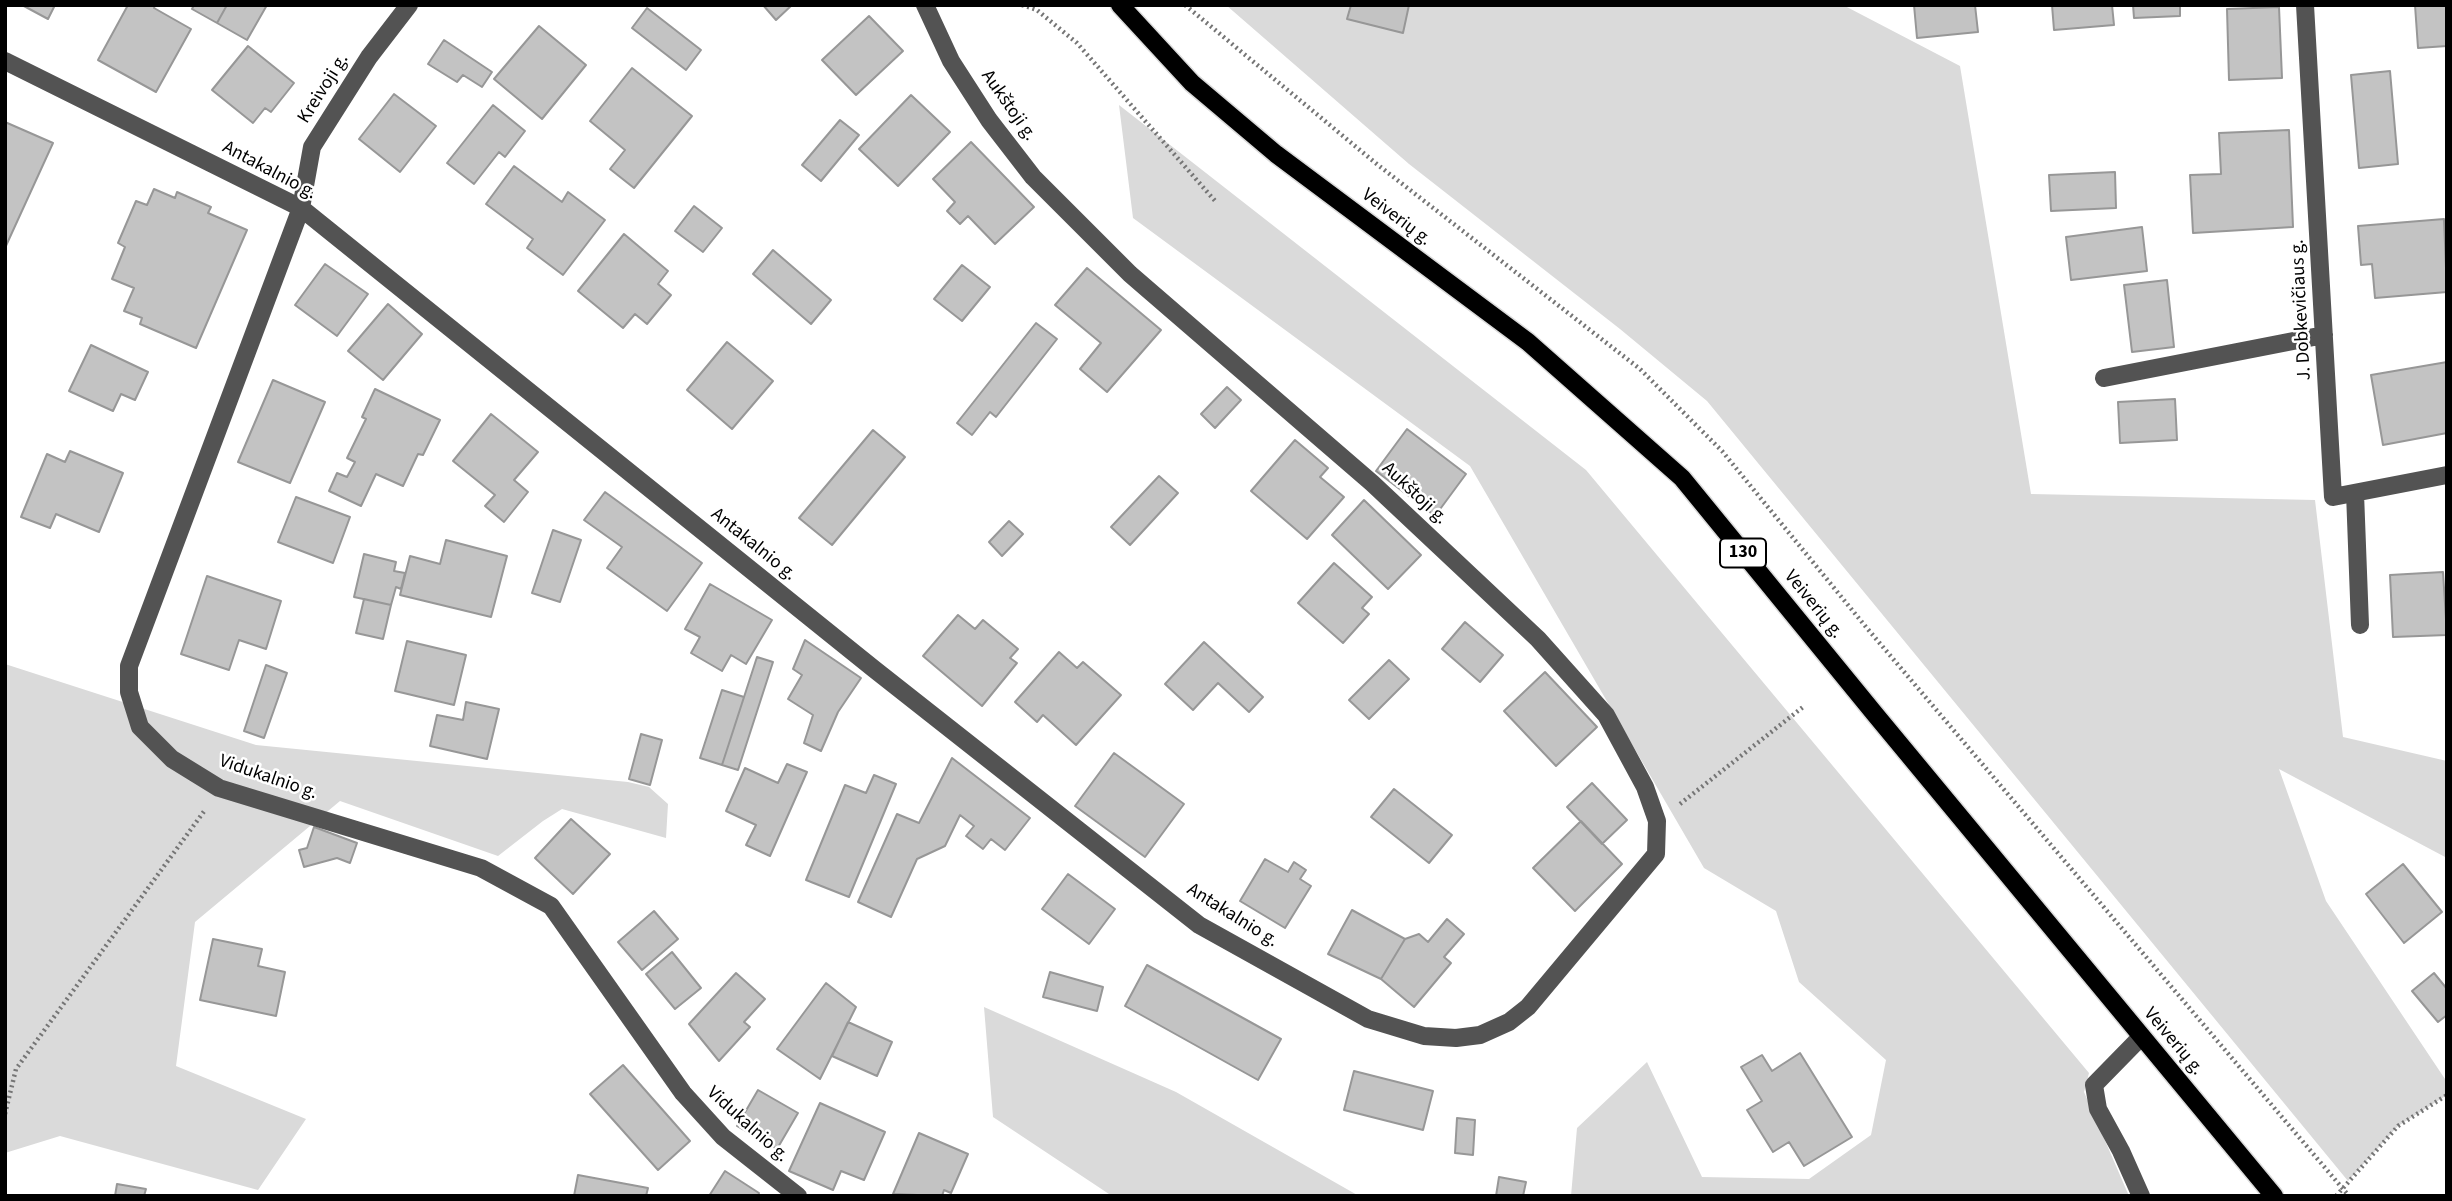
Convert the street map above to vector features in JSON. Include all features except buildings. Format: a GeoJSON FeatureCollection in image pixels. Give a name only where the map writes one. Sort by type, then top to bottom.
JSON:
{"type":"FeatureCollection","features":[{"type":"Feature","properties":{"kind":"main road","name":"Veiverių g."},"geometry":{"type":"LineString","coordinates":[[1119,5],[1192,83],[1265,145],[1528,342],[1682,478],[2274,1196]]}},
{"type":"Feature","properties":{"kind":"street","name":"Kreivoji g."},"geometry":{"type":"LineString","coordinates":[[301,208],[312,147],[369,57],[409,5]]}},
{"type":"Feature","properties":{"kind":"street","name":"Aukštoji g."},"geometry":{"type":"LineString","coordinates":[[925,5],[951,61],[989,120],[1033,177],[1130,274],[1372,483],[1538,639],[1606,715],[1645,787],[1657,821],[1656,854],[1528,1007],[1509,1022],[1480,1035]]}},
{"type":"Feature","properties":{"kind":"street","name":"J. Dobkevičiaus g."},"geometry":{"type":"LineString","coordinates":[[2305,5],[2333,497],[2447,475]]}},
{"type":"Feature","properties":{"kind":"street","name":"Antakalnio g."},"geometry":{"type":"LineString","coordinates":[[5,61],[301,208],[874,669],[1199,925],[1368,1019],[1424,1035],[1456,1038],[1480,1035]]}},
{"type":"Feature","properties":{"kind":"street","name":"Vidukalnio g."},"geometry":{"type":"LineString","coordinates":[[301,208],[129,666],[129,692],[141,727],[172,759],[219,788],[481,868],[551,906],[682,1093],[723,1136],[798,1196]]}},
{"type":"Feature","properties":{"kind":"street"},"geometry":{"type":"LineString","coordinates":[[2104,378],[2324,335]]}},
{"type":"Feature","properties":{"kind":"street"},"geometry":{"type":"LineString","coordinates":[[2356,493],[2360,625]]}},
{"type":"Feature","properties":{"kind":"street"},"geometry":{"type":"LineString","coordinates":[[2141,1037],[2094,1084],[2098,1109],[2141,1196]]}},
{"type":"Feature","properties":{"kind":"path"},"geometry":{"type":"LineString","coordinates":[[1022,5],[1037,10],[1077,43],[1216,202]]}},
{"type":"Feature","properties":{"kind":"path"},"geometry":{"type":"LineString","coordinates":[[1657,821],[1803,707]]}},
{"type":"Feature","properties":{"kind":"path"},"geometry":{"type":"LineString","coordinates":[[5,1114],[16,1069],[219,788]]}},
{"type":"Feature","properties":{"kind":"path"},"geometry":{"type":"LineString","coordinates":[[2336,1196],[2398,1126],[2447,1095]]}},
{"type":"Feature","properties":{"kind":"shaded area"},"geometry":{"type":"Polygon","coordinates":[[[1226,5],[1843,5],[1960,66],[2031,494],[2315,500],[2343,737],[2447,761],[2447,858],[2279,769],[2326,901],[2447,1082],[2447,1095],[2398,1126],[2348,1181],[1707,401],[1620,329],[1409,164],[1226,5]]]}},
{"type":"Feature","properties":{"kind":"shaded area"},"geometry":{"type":"Polygon","coordinates":[[[1119,105],[1586,470],[2089,1073],[2084,1092],[2129,1196],[1571,1196],[1577,1128],[1647,1062],[1702,1177],[1809,1179],[1871,1135],[1886,1060],[1799,982],[1776,911],[1704,868],[1470,466],[1133,218],[1119,105]]]}},
{"type":"Feature","properties":{"kind":"shaded area"},"geometry":{"type":"Polygon","coordinates":[[[5,664],[256,745],[628,782],[649,787],[668,804],[666,838],[562,809],[498,856],[340,801],[195,922],[176,1066],[306,1119],[258,1190],[60,1136],[5,1153],[5,664]]]}},
{"type":"Feature","properties":{"kind":"shaded area"},"geometry":{"type":"Polygon","coordinates":[[[984,1007],[1176,1092],[1359,1196],[1112,1196],[993,1117],[984,1007]]]}}]}
